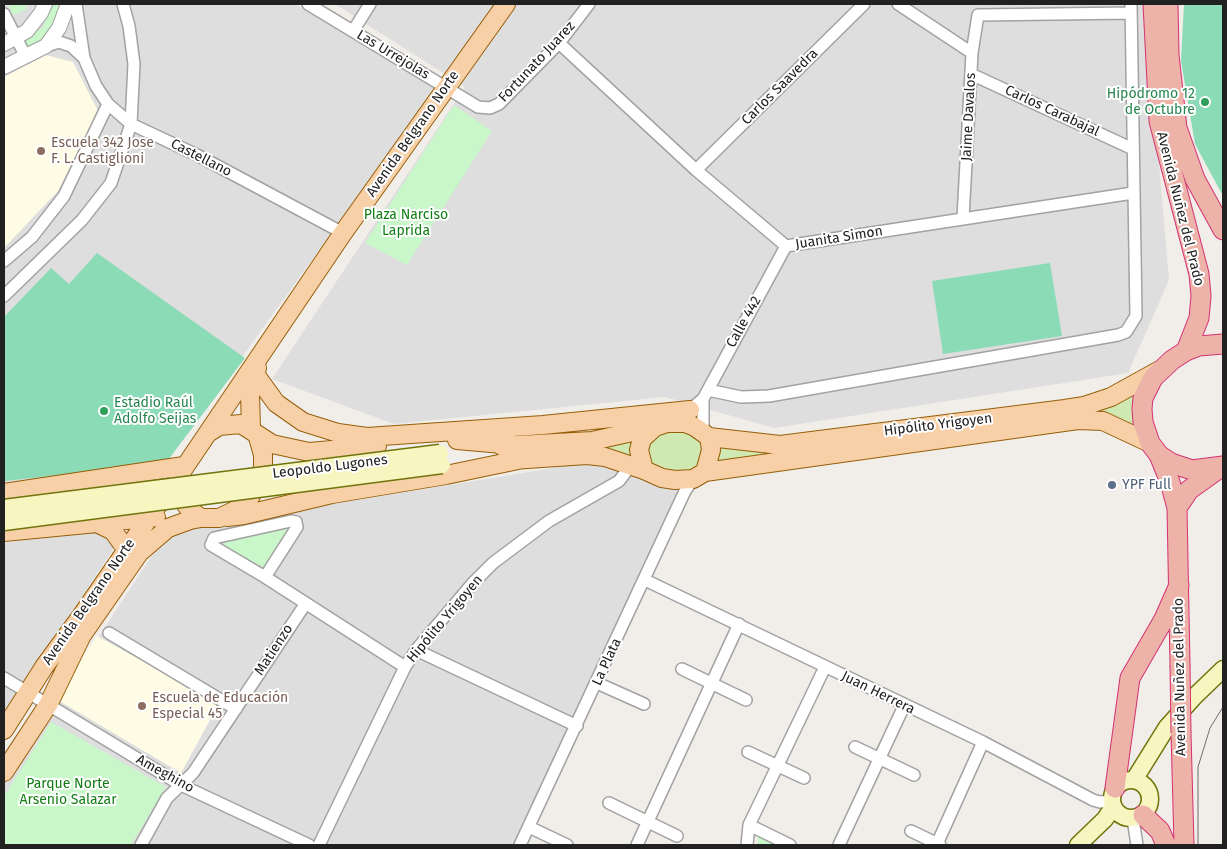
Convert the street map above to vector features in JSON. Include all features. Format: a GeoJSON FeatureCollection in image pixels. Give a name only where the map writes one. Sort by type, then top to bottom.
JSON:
{"type":"FeatureCollection","features":[{"type":"Feature","properties":{"kind":"highway","name":"Avenida Nuñez del Prado"},"geometry":{"type":"LineString","coordinates":[[1153,4],[1159,121],[1199,274],[1200,318],[1186,351]]}},
{"type":"Feature","properties":{"kind":"highway","name":"Avenida Nuñez del Prado"},"geometry":{"type":"LineString","coordinates":[[1168,4],[1169,55],[1177,128],[1195,179],[1223,230]]}},
{"type":"Feature","properties":{"kind":"highway"},"geometry":{"type":"LineString","coordinates":[[1160,370],[1186,351],[1213,344],[1223,344]]}},
{"type":"Feature","properties":{"kind":"highway","name":"Avenida Nuñez del Prado"},"geometry":{"type":"LineString","coordinates":[[1160,370],[1149,385],[1142,409],[1143,422],[1170,482],[1177,508],[1184,845]]}},
{"type":"Feature","properties":{"kind":"highway"},"geometry":{"type":"LineString","coordinates":[[1155,449],[1171,463],[1192,470],[1223,467]]}},
{"type":"Feature","properties":{"kind":"highway"},"geometry":{"type":"LineString","coordinates":[[1177,508],[1189,490],[1201,480],[1223,467]]}},
{"type":"Feature","properties":{"kind":"highway"},"geometry":{"type":"LineString","coordinates":[[1166,845],[1160,831],[1123,808],[1130,678],[1164,619],[1179,585]]}},
{"type":"Feature","properties":{"kind":"main road","name":"Avenida Belgrano Norte"},"geometry":{"type":"LineString","coordinates":[[208,433],[343,232],[506,4]]}},
{"type":"Feature","properties":{"kind":"main road","name":"Avenida Belgrano Norte"},"geometry":{"type":"LineString","coordinates":[[254,433],[250,394],[255,374],[270,339]]}},
{"type":"Feature","properties":{"kind":"main road","name":"Hipólito Yrigoyen"},"geometry":{"type":"LineString","coordinates":[[706,434],[780,445],[1065,409],[1084,406],[1111,397],[1160,370]]}},
{"type":"Feature","properties":{"kind":"main road"},"geometry":{"type":"LineString","coordinates":[[255,374],[276,403],[303,422],[338,434],[380,437],[543,425],[700,400]]}},
{"type":"Feature","properties":{"kind":"main road","name":"Hipólito Yrigoyen"},"geometry":{"type":"LineString","coordinates":[[699,475],[1078,420],[1103,421],[1155,449]]}},
{"type":"Feature","properties":{"kind":"main road"},"geometry":{"type":"LineString","coordinates":[[195,519],[181,498],[181,471],[208,433],[219,426],[230,423],[241,424],[272,444],[295,451],[310,452],[437,439],[519,452]]}},
{"type":"Feature","properties":{"kind":"main road"},"geometry":{"type":"LineString","coordinates":[[685,424],[706,434],[711,450],[699,475],[675,480],[662,478],[638,462],[642,439],[661,425],[685,424]]}},
{"type":"Feature","properties":{"kind":"main road","name":"Leopoldo Lugones"},"geometry":{"type":"LineString","coordinates":[[4,508],[519,452],[592,441],[661,425]]}},
{"type":"Feature","properties":{"kind":"main road"},"geometry":{"type":"LineString","coordinates":[[219,518],[238,509],[248,499],[260,480],[263,455],[254,433]]}},
{"type":"Feature","properties":{"kind":"main road"},"geometry":{"type":"LineString","coordinates":[[342,449],[380,437]]}},
{"type":"Feature","properties":{"kind":"main road"},"geometry":{"type":"LineString","coordinates":[[4,532],[148,517],[195,519],[244,515],[332,494],[446,475],[519,452]]}},
{"type":"Feature","properties":{"kind":"main road","name":"Leopoldo Lugones"},"geometry":{"type":"LineString","coordinates":[[519,452],[587,455],[638,462]]}},
{"type":"Feature","properties":{"kind":"main road","name":"Leopoldo Lugones"},"geometry":{"type":"LineString","coordinates":[[4,522],[441,459]]}},
{"type":"Feature","properties":{"kind":"main road","name":"Avenida Belgrano Norte"},"geometry":{"type":"LineString","coordinates":[[4,730],[27,692],[181,471]]}},
{"type":"Feature","properties":{"kind":"main road"},"geometry":{"type":"LineString","coordinates":[[4,493],[181,471]]}},
{"type":"Feature","properties":{"kind":"main road","name":"Avenida Belgrano Norte"},"geometry":{"type":"LineString","coordinates":[[4,772],[48,706],[82,635],[139,553],[157,536],[195,519]]}},
{"type":"Feature","properties":{"kind":"main road"},"geometry":{"type":"LineString","coordinates":[[96,522],[113,531],[123,541],[126,549]]}},
{"type":"Feature","properties":{"kind":"main road"},"geometry":{"type":"LineString","coordinates":[[1140,783],[1167,727],[1223,669]]}},
{"type":"Feature","properties":{"kind":"main road"},"geometry":{"type":"LineString","coordinates":[[1140,783],[1173,736],[1223,682]]}},
{"type":"Feature","properties":{"kind":"main road"},"geometry":{"type":"LineString","coordinates":[[1079,845],[1123,808],[1150,804],[1149,791],[1140,783],[1124,781],[1123,808]]}},
{"type":"Feature","properties":{"kind":"street"},"geometry":{"type":"LineString","coordinates":[[10,41],[33,25],[45,4]]}},
{"type":"Feature","properties":{"kind":"street"},"geometry":{"type":"LineString","coordinates":[[46,46],[59,28],[68,4]]}},
{"type":"Feature","properties":{"kind":"street","name":"Castellano"},"geometry":{"type":"LineString","coordinates":[[76,4],[84,58],[96,86],[108,104],[131,124],[197,155],[343,232]]}},
{"type":"Feature","properties":{"kind":"street"},"geometry":{"type":"LineString","coordinates":[[4,296],[96,204],[111,183],[131,124],[134,64],[129,26],[123,4]]}},
{"type":"Feature","properties":{"kind":"street","name":"Las Urrejolas"},"geometry":{"type":"LineString","coordinates":[[308,4],[478,107]]}},
{"type":"Feature","properties":{"kind":"street"},"geometry":{"type":"LineString","coordinates":[[353,31],[370,4]]}},
{"type":"Feature","properties":{"kind":"street","name":"Fortunato Juarez"},"geometry":{"type":"LineString","coordinates":[[478,107],[490,108],[499,104],[559,43],[589,4]]}},
{"type":"Feature","properties":{"kind":"street","name":"Carlos Saavedra"},"geometry":{"type":"LineString","coordinates":[[696,170],[864,4]]}},
{"type":"Feature","properties":{"kind":"street"},"geometry":{"type":"LineString","coordinates":[[898,4],[972,53]]}},
{"type":"Feature","properties":{"kind":"street"},"geometry":{"type":"LineString","coordinates":[[661,425],[700,400],[769,396],[1108,337],[1126,332],[1136,316],[1131,9]]}},
{"type":"Feature","properties":{"kind":"street","name":"Jaime Davalos"},"geometry":{"type":"LineString","coordinates":[[963,218],[972,53],[978,15],[1131,9]]}},
{"type":"Feature","properties":{"kind":"street"},"geometry":{"type":"LineString","coordinates":[[4,14],[10,41],[26,57]]}},
{"type":"Feature","properties":{"kind":"street"},"geometry":{"type":"LineString","coordinates":[[4,67],[46,46],[59,42],[71,46],[84,58]]}},
{"type":"Feature","properties":{"kind":"street","name":"Juanita Simon"},"geometry":{"type":"LineString","coordinates":[[559,43],[696,170],[786,246],[1133,193]]}},
{"type":"Feature","properties":{"kind":"street","name":"Carlos Carabajal"},"geometry":{"type":"LineString","coordinates":[[972,74],[1132,149]]}},
{"type":"Feature","properties":{"kind":"street"},"geometry":{"type":"LineString","coordinates":[[4,261],[32,237],[64,196],[108,104]]}},
{"type":"Feature","properties":{"kind":"street","name":"Calle 442"},"geometry":{"type":"LineString","coordinates":[[706,434],[700,400],[786,246]]}},
{"type":"Feature","properties":{"kind":"street","name":"Hipólito Yrigoyen"},"geometry":{"type":"LineString","coordinates":[[319,845],[405,667],[416,650],[472,584],[493,563],[549,521],[619,481],[638,462]]}},
{"type":"Feature","properties":{"kind":"street","name":"La Plata"},"geometry":{"type":"LineString","coordinates":[[520,845],[645,580],[699,475]]}},
{"type":"Feature","properties":{"kind":"street"},"geometry":{"type":"LineString","coordinates":[[265,577],[297,527],[296,522],[291,521],[214,538],[211,541],[211,545],[265,577],[405,667]]}},
{"type":"Feature","properties":{"kind":"street","name":"Juan Herrera"},"geometry":{"type":"LineString","coordinates":[[645,580],[739,624],[904,706],[983,742],[1093,800],[1123,808]]}},
{"type":"Feature","properties":{"kind":"street","name":"Matienzo"},"geometry":{"type":"LineString","coordinates":[[141,845],[167,798],[194,774],[306,603]]}},
{"type":"Feature","properties":{"kind":"street"},"geometry":{"type":"LineString","coordinates":[[637,845],[739,624]]}},
{"type":"Feature","properties":{"kind":"street"},"geometry":{"type":"LineString","coordinates":[[109,633],[236,708]]}},
{"type":"Feature","properties":{"kind":"street"},"geometry":{"type":"LineString","coordinates":[[416,650],[577,726]]}},
{"type":"Feature","properties":{"kind":"street"},"geometry":{"type":"LineString","coordinates":[[747,845],[749,825],[825,667]]}},
{"type":"Feature","properties":{"kind":"street"},"geometry":{"type":"LineString","coordinates":[[682,669],[746,700]]}},
{"type":"Feature","properties":{"kind":"street","name":"Ameghino"},"geometry":{"type":"LineString","coordinates":[[4,678],[181,785],[309,845]]}},
{"type":"Feature","properties":{"kind":"street"},"geometry":{"type":"LineString","coordinates":[[597,683],[644,704]]}},
{"type":"Feature","properties":{"kind":"street"},"geometry":{"type":"LineString","coordinates":[[839,845],[904,706]]}},
{"type":"Feature","properties":{"kind":"street"},"geometry":{"type":"LineString","coordinates":[[911,831],[939,844],[983,742]]}},
{"type":"Feature","properties":{"kind":"street"},"geometry":{"type":"LineString","coordinates":[[855,747],[914,775]]}},
{"type":"Feature","properties":{"kind":"street"},"geometry":{"type":"LineString","coordinates":[[748,752],[804,778]]}},
{"type":"Feature","properties":{"kind":"street"},"geometry":{"type":"LineString","coordinates":[[609,803],[677,836]]}},
{"type":"Feature","properties":{"kind":"street"},"geometry":{"type":"LineString","coordinates":[[1123,808],[1137,845]]}},
{"type":"Feature","properties":{"kind":"street"},"geometry":{"type":"LineString","coordinates":[[749,825],[790,845]]}},
{"type":"Feature","properties":{"kind":"street"},"geometry":{"type":"LineString","coordinates":[[529,827],[567,845]]}},
{"type":"Feature","properties":{"kind":"shaded area"},"geometry":{"type":"Polygon","coordinates":[[[4,4],[295,4],[435,89],[165,464],[4,486],[4,4]]]}},
{"type":"Feature","properties":{"kind":"shaded area"},"geometry":{"type":"Polygon","coordinates":[[[335,4],[1147,4],[1148,68],[1169,280],[1128,373],[774,428],[665,397],[394,424],[272,379],[465,87],[335,4]]]}},
{"type":"Feature","properties":{"kind":"shaded area","name":"Escuela 342 Jose F. L. Castiglioni"},"geometry":{"type":"Polygon","coordinates":[[[46,55],[73,62],[98,111],[58,191],[4,248],[4,77],[46,55]]]}},
{"type":"Feature","properties":{"kind":"shaded area"},"geometry":{"type":"Polygon","coordinates":[[[596,461],[679,490],[523,845],[4,845],[4,781],[168,531],[596,461]]]}},
{"type":"Feature","properties":{"kind":"shaded area"},"geometry":{"type":"Polygon","coordinates":[[[98,529],[116,545],[4,717],[4,543],[98,529]]]}},
{"type":"Feature","properties":{"kind":"shaded area","name":"Escuela de Educación Especial 45"},"geometry":{"type":"Polygon","coordinates":[[[97,636],[217,702],[216,709],[181,773],[56,699],[97,636]]]}},
{"type":"Feature","properties":{"kind":"green space"},"geometry":{"type":"Polygon","coordinates":[[[8,4],[28,4],[25,10],[13,15],[8,4]]]}},
{"type":"Feature","properties":{"kind":"green space"},"geometry":{"type":"Polygon","coordinates":[[[52,4],[62,4],[56,21],[45,39],[26,48],[24,41],[43,27],[52,4]]]}},
{"type":"Feature","properties":{"kind":"green space","name":"Hipódromo 12 de Octubre"},"geometry":{"type":"Polygon","coordinates":[[[1184,4],[1223,4],[1223,196],[1195,144],[1181,61],[1184,4]]]}},
{"type":"Feature","properties":{"kind":"green space","name":"Plaza Narciso Laprida"},"geometry":{"type":"Polygon","coordinates":[[[454,105],[492,131],[407,265],[365,243],[454,105]]]}},
{"type":"Feature","properties":{"kind":"green space","name":"Estadio Raúl Adolfo Seijas"},"geometry":{"type":"Polygon","coordinates":[[[97,253],[245,358],[165,464],[4,481],[4,317],[51,268],[69,284],[97,253]]]}},
{"type":"Feature","properties":{"kind":"green space"},"geometry":{"type":"Polygon","coordinates":[[[1050,263],[1062,336],[943,354],[932,281],[1050,263]]]}},
{"type":"Feature","properties":{"kind":"green space"},"geometry":{"type":"Polygon","coordinates":[[[1138,392],[1138,426],[1089,411],[1138,392]]]}},
{"type":"Feature","properties":{"kind":"green space"},"geometry":{"type":"Polygon","coordinates":[[[671,431],[688,432],[700,439],[703,444],[702,460],[691,470],[683,473],[657,469],[651,463],[647,451],[651,440],[660,434],[671,431]]]}},
{"type":"Feature","properties":{"kind":"green space"},"geometry":{"type":"Polygon","coordinates":[[[634,437],[632,457],[586,447],[634,437]]]}},
{"type":"Feature","properties":{"kind":"green space"},"geometry":{"type":"Polygon","coordinates":[[[720,448],[751,451],[782,453],[719,461],[720,448]]]}},
{"type":"Feature","properties":{"kind":"green space"},"geometry":{"type":"Polygon","coordinates":[[[288,527],[290,530],[265,568],[217,543],[288,527]]]}},
{"type":"Feature","properties":{"kind":"green space","name":"Parque Norte Arsenio Salazar"},"geometry":{"type":"Polygon","coordinates":[[[51,722],[166,787],[131,845],[4,845],[4,796],[51,722]]]}},
{"type":"Feature","properties":{"kind":"green space"},"geometry":{"type":"Polygon","coordinates":[[[759,834],[783,845],[757,845],[759,834]]]}},
{"type":"Feature","properties":{"kind":"tram line"},"geometry":{"type":"LineString","coordinates":[[1198,845],[1198,767],[1210,728],[1223,707]]}},
{"type":"Feature","properties":{"kind":"place","name":"Hipódromo 12 de Octubre"},"geometry":{"type":"Point","coordinates":[1205,102]}},
{"type":"Feature","properties":{"kind":"place","name":"Escuela 342 Jose F. L. Castiglioni"},"geometry":{"type":"Point","coordinates":[41,151]}},
{"type":"Feature","properties":{"kind":"place","name":"Estadio Raúl Adolfo Seijas"},"geometry":{"type":"Point","coordinates":[104,411]}},
{"type":"Feature","properties":{"kind":"place","name":"YPF Full"},"geometry":{"type":"Point","coordinates":[1112,485]}},
{"type":"Feature","properties":{"kind":"place","name":"Escuela de Educación Especial 45"},"geometry":{"type":"Point","coordinates":[142,706]}}]}
